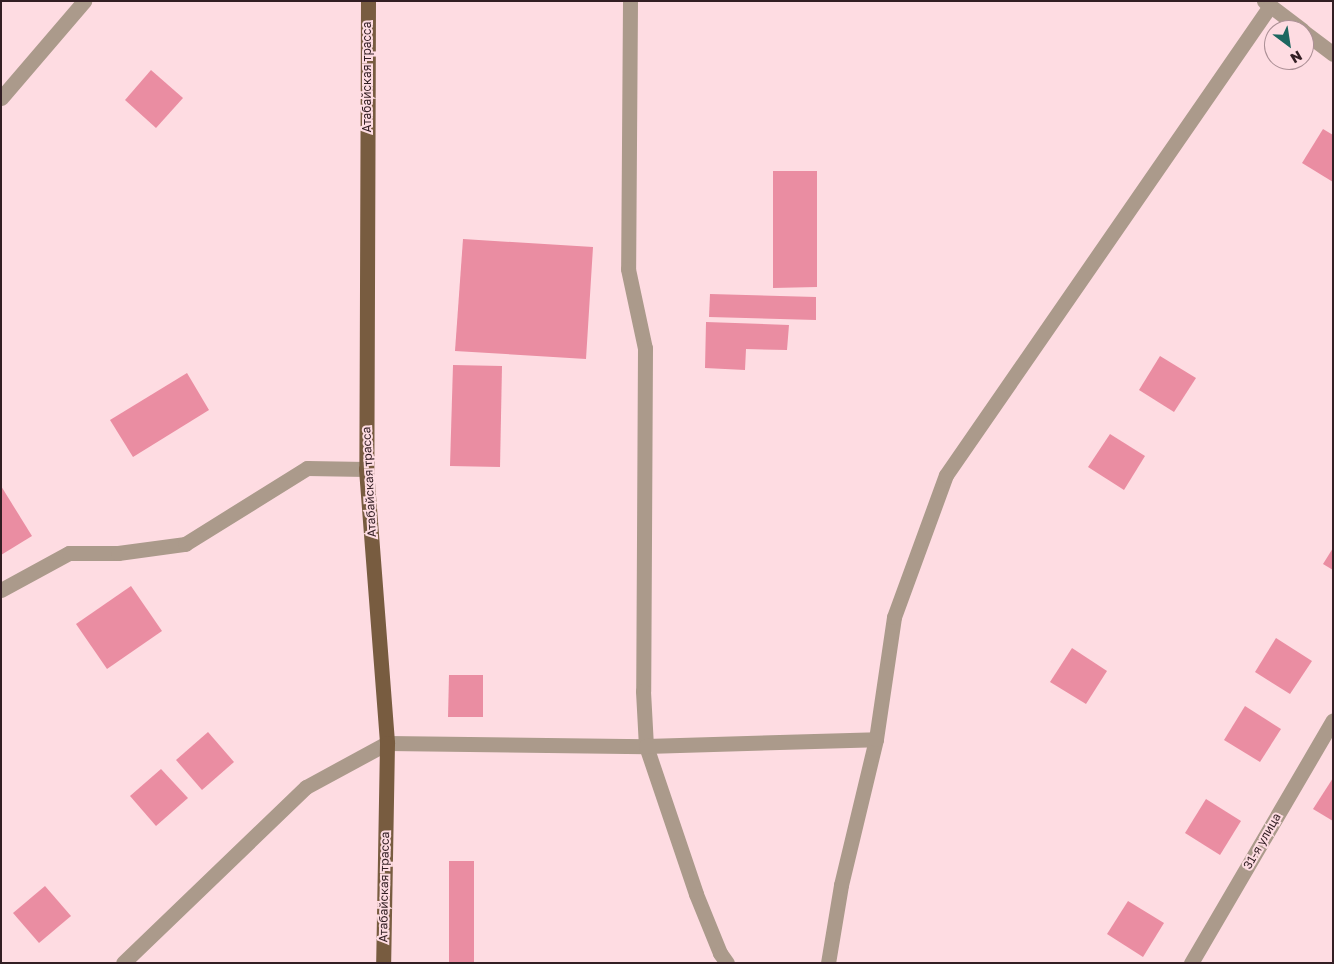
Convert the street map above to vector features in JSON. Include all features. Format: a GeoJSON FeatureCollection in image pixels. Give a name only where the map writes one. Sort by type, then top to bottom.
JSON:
{"type":"FeatureCollection","features":[{"type":"Feature","properties":{"kind":"main road","name":"Атабайская трасса"},"geometry":{"type":"LineString","coordinates":[[368,1],[366,469],[387,743],[383,963]]}},
{"type":"Feature","properties":{"kind":"street"},"geometry":{"type":"LineString","coordinates":[[1,98],[84,1]]}},
{"type":"Feature","properties":{"kind":"street"},"geometry":{"type":"LineString","coordinates":[[630,1],[628,269],[645,348],[643,691],[646,746],[696,894],[720,953],[727,963]]}},
{"type":"Feature","properties":{"kind":"street"},"geometry":{"type":"LineString","coordinates":[[828,963],[841,884],[876,739],[894,617],[946,475],[1267,4],[1288,20]]}},
{"type":"Feature","properties":{"kind":"street"},"geometry":{"type":"LineString","coordinates":[[1314,39],[1333,54]]}},
{"type":"Feature","properties":{"kind":"street"},"geometry":{"type":"LineString","coordinates":[[1,590],[69,553],[118,553],[185,544],[307,468],[366,469]]}},
{"type":"Feature","properties":{"kind":"street","name":"31-я улица"},"geometry":{"type":"LineString","coordinates":[[1191,963],[1333,720]]}},
{"type":"Feature","properties":{"kind":"street"},"geometry":{"type":"LineString","coordinates":[[123,963],[306,787],[387,743],[646,746],[876,739]]}},
{"type":"Feature","properties":{"kind":"building"},"geometry":{"type":"Polygon","coordinates":[[[151,70],[183,98],[156,128],[125,100],[151,70]]]}},
{"type":"Feature","properties":{"kind":"building"},"geometry":{"type":"Polygon","coordinates":[[[1323,129],[1333,135],[1333,182],[1302,163],[1323,129]]]}},
{"type":"Feature","properties":{"kind":"building"},"geometry":{"type":"Polygon","coordinates":[[[773,171],[817,171],[817,287],[773,288],[773,171]]]}},
{"type":"Feature","properties":{"kind":"building"},"geometry":{"type":"Polygon","coordinates":[[[463,239],[593,247],[586,359],[455,351],[463,239]]]}},
{"type":"Feature","properties":{"kind":"building"},"geometry":{"type":"Polygon","coordinates":[[[710,294],[816,297],[816,320],[709,317],[710,294]]]}},
{"type":"Feature","properties":{"kind":"building"},"geometry":{"type":"Polygon","coordinates":[[[706,322],[789,325],[787,350],[746,349],[745,370],[705,368],[706,322]]]}},
{"type":"Feature","properties":{"kind":"building"},"geometry":{"type":"Polygon","coordinates":[[[1160,356],[1196,378],[1174,412],[1139,390],[1160,356]]]}},
{"type":"Feature","properties":{"kind":"building"},"geometry":{"type":"Polygon","coordinates":[[[453,365],[502,366],[500,467],[450,466],[453,365]]]}},
{"type":"Feature","properties":{"kind":"building"},"geometry":{"type":"Polygon","coordinates":[[[187,373],[209,410],[133,457],[110,420],[187,373]]]}},
{"type":"Feature","properties":{"kind":"building"},"geometry":{"type":"Polygon","coordinates":[[[1110,434],[1145,456],[1124,490],[1088,467],[1110,434]]]}},
{"type":"Feature","properties":{"kind":"building"},"geometry":{"type":"Polygon","coordinates":[[[1,486],[32,536],[1,555],[1,486]]]}},
{"type":"Feature","properties":{"kind":"building"},"geometry":{"type":"Polygon","coordinates":[[[1333,548],[1333,570],[1323,564],[1333,548]]]}},
{"type":"Feature","properties":{"kind":"building"},"geometry":{"type":"Polygon","coordinates":[[[131,586],[162,631],[107,669],[76,624],[131,586]]]}},
{"type":"Feature","properties":{"kind":"building"},"geometry":{"type":"Polygon","coordinates":[[[1276,638],[1312,661],[1290,694],[1255,672],[1276,638]]]}},
{"type":"Feature","properties":{"kind":"building"},"geometry":{"type":"Polygon","coordinates":[[[1072,648],[1107,671],[1086,704],[1050,682],[1072,648]]]}},
{"type":"Feature","properties":{"kind":"building"},"geometry":{"type":"Polygon","coordinates":[[[449,675],[483,675],[483,717],[448,717],[449,675]]]}},
{"type":"Feature","properties":{"kind":"building"},"geometry":{"type":"Polygon","coordinates":[[[1245,706],[1281,729],[1260,762],[1224,740],[1245,706]]]}},
{"type":"Feature","properties":{"kind":"building"},"geometry":{"type":"Polygon","coordinates":[[[208,732],[234,762],[202,790],[176,760],[208,732]]]}},
{"type":"Feature","properties":{"kind":"building"},"geometry":{"type":"Polygon","coordinates":[[[161,769],[188,798],[156,826],[130,796],[161,769]]]}},
{"type":"Feature","properties":{"kind":"building"},"geometry":{"type":"Polygon","coordinates":[[[1333,778],[1333,821],[1313,809],[1333,778]]]}},
{"type":"Feature","properties":{"kind":"building"},"geometry":{"type":"Polygon","coordinates":[[[1206,799],[1241,821],[1220,855],[1185,833],[1206,799]]]}},
{"type":"Feature","properties":{"kind":"building"},"geometry":{"type":"Polygon","coordinates":[[[449,861],[474,861],[474,962],[449,963],[449,861]]]}},
{"type":"Feature","properties":{"kind":"building"},"geometry":{"type":"Polygon","coordinates":[[[45,886],[71,916],[39,943],[13,913],[45,886]]]}},
{"type":"Feature","properties":{"kind":"building"},"geometry":{"type":"Polygon","coordinates":[[[1128,901],[1164,923],[1143,957],[1107,934],[1128,901]]]}}]}
